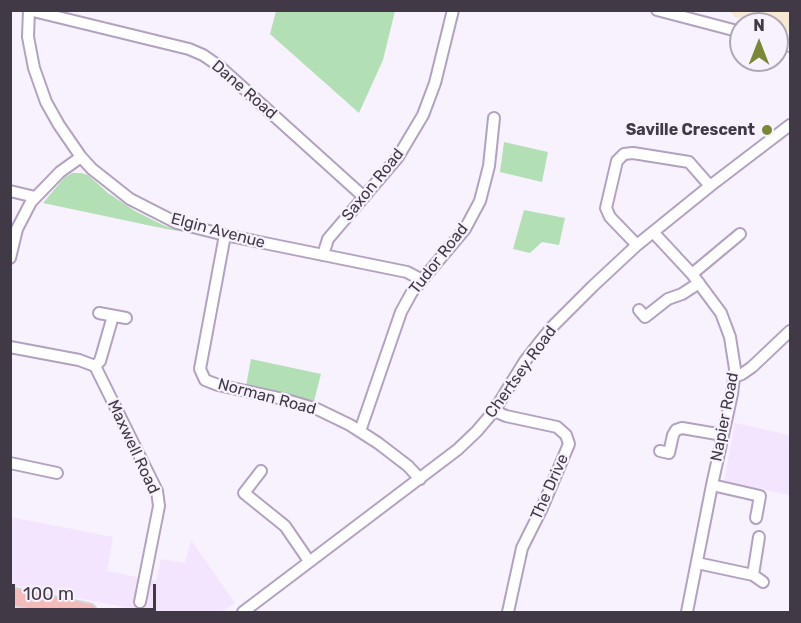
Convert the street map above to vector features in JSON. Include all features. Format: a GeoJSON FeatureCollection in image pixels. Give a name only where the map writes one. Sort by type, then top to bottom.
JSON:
{"type":"FeatureCollection","features":[{"type":"Feature","properties":{"kind":"highway"},"geometry":{"type":"LineString","coordinates":[[10,596],[88,612]]}},
{"type":"Feature","properties":{"kind":"street","name":"Elgin Avenue"},"geometry":{"type":"LineString","coordinates":[[29,10],[28,37],[34,68],[46,102],[81,157],[92,169],[130,199],[177,223],[225,236],[407,272],[422,280]]}},
{"type":"Feature","properties":{"kind":"street","name":"Dane Road"},"geometry":{"type":"LineString","coordinates":[[29,10],[189,49],[203,55],[219,66],[364,197]]}},
{"type":"Feature","properties":{"kind":"street","name":"Saxon Road"},"geometry":{"type":"LineString","coordinates":[[323,255],[328,239],[398,157],[423,115],[435,83],[453,10]]}},
{"type":"Feature","properties":{"kind":"street"},"geometry":{"type":"LineString","coordinates":[[657,10],[729,29]]}},
{"type":"Feature","properties":{"kind":"street","name":"Tudor Road"},"geometry":{"type":"LineString","coordinates":[[360,431],[401,312],[412,292],[465,229],[480,201],[489,166],[494,118]]}},
{"type":"Feature","properties":{"kind":"street","name":"Chertsey Road"},"geometry":{"type":"LineString","coordinates":[[244,612],[457,450],[494,411],[525,361],[553,326],[637,245],[790,125]]}},
{"type":"Feature","properties":{"kind":"street"},"geometry":{"type":"LineString","coordinates":[[637,245],[610,217],[606,208],[617,160],[624,154],[633,153],[689,162],[710,186]]}},
{"type":"Feature","properties":{"kind":"street"},"geometry":{"type":"LineString","coordinates":[[10,258],[17,229],[35,197],[60,172],[81,157]]}},
{"type":"Feature","properties":{"kind":"street"},"geometry":{"type":"LineString","coordinates":[[10,191],[35,197]]}},
{"type":"Feature","properties":{"kind":"street","name":"Napier Road"},"geometry":{"type":"LineString","coordinates":[[653,232],[695,278],[721,313],[730,337],[735,369],[697,563],[690,612]]}},
{"type":"Feature","properties":{"kind":"street"},"geometry":{"type":"LineString","coordinates":[[639,310],[645,317],[668,299],[682,294],[740,234]]}},
{"type":"Feature","properties":{"kind":"street","name":"Norman Road"},"geometry":{"type":"LineString","coordinates":[[225,236],[200,369],[205,380],[317,409],[378,443],[408,466],[420,479]]}},
{"type":"Feature","properties":{"kind":"street"},"geometry":{"type":"LineString","coordinates":[[99,313],[126,318]]}},
{"type":"Feature","properties":{"kind":"street"},"geometry":{"type":"LineString","coordinates":[[10,346],[79,360],[95,366],[100,361],[113,316]]}},
{"type":"Feature","properties":{"kind":"street"},"geometry":{"type":"LineString","coordinates":[[734,377],[752,368],[790,331]]}},
{"type":"Feature","properties":{"kind":"street","name":"Maxwell Road"},"geometry":{"type":"LineString","coordinates":[[95,366],[157,491],[159,506],[140,602]]}},
{"type":"Feature","properties":{"kind":"street","name":"The Drive"},"geometry":{"type":"LineString","coordinates":[[494,411],[557,428],[566,435],[569,444],[522,548],[508,612]]}},
{"type":"Feature","properties":{"kind":"street"},"geometry":{"type":"LineString","coordinates":[[660,451],[669,453],[673,435],[676,430],[682,428],[723,435]]}},
{"type":"Feature","properties":{"kind":"street"},"geometry":{"type":"LineString","coordinates":[[10,463],[57,473]]}},
{"type":"Feature","properties":{"kind":"street"},"geometry":{"type":"LineString","coordinates":[[261,471],[244,493],[285,526],[309,561]]}},
{"type":"Feature","properties":{"kind":"street","name":"Napier Road"},"geometry":{"type":"LineString","coordinates":[[712,484],[760,496],[756,518]]}},
{"type":"Feature","properties":{"kind":"street"},"geometry":{"type":"LineString","coordinates":[[753,575],[759,537]]}},
{"type":"Feature","properties":{"kind":"street"},"geometry":{"type":"LineString","coordinates":[[697,563],[753,575],[763,582]]}},
{"type":"Feature","properties":{"kind":"shaded area"},"geometry":{"type":"Polygon","coordinates":[[[790,11],[790,32],[789,12],[731,12],[790,11]]]}},
{"type":"Feature","properties":{"kind":"shaded area"},"geometry":{"type":"Polygon","coordinates":[[[735,423],[790,435],[790,495],[724,481],[735,423]]]}},
{"type":"Feature","properties":{"kind":"shaded area"},"geometry":{"type":"Polygon","coordinates":[[[10,517],[113,537],[107,571],[156,581],[161,559],[185,563],[191,540],[235,603],[221,612],[149,612],[11,585],[10,517]]]}},
{"type":"Feature","properties":{"kind":"green space"},"geometry":{"type":"Polygon","coordinates":[[[276,11],[395,11],[383,60],[359,113],[270,34],[276,11]]]}},
{"type":"Feature","properties":{"kind":"green space"},"geometry":{"type":"Polygon","coordinates":[[[504,142],[548,152],[542,182],[500,172],[504,142]]]}},
{"type":"Feature","properties":{"kind":"green space"},"geometry":{"type":"Polygon","coordinates":[[[72,173],[88,175],[108,193],[135,211],[165,226],[191,233],[43,203],[64,178],[72,173]]]}},
{"type":"Feature","properties":{"kind":"green space"},"geometry":{"type":"Polygon","coordinates":[[[524,210],[565,218],[559,245],[542,242],[530,253],[513,249],[524,210]]]}},
{"type":"Feature","properties":{"kind":"green space"},"geometry":{"type":"Polygon","coordinates":[[[251,359],[321,374],[314,401],[246,386],[251,359]]]}},
{"type":"Feature","properties":{"kind":"place","name":"Saville Crescent"},"geometry":{"type":"Point","coordinates":[767,130]}}]}
